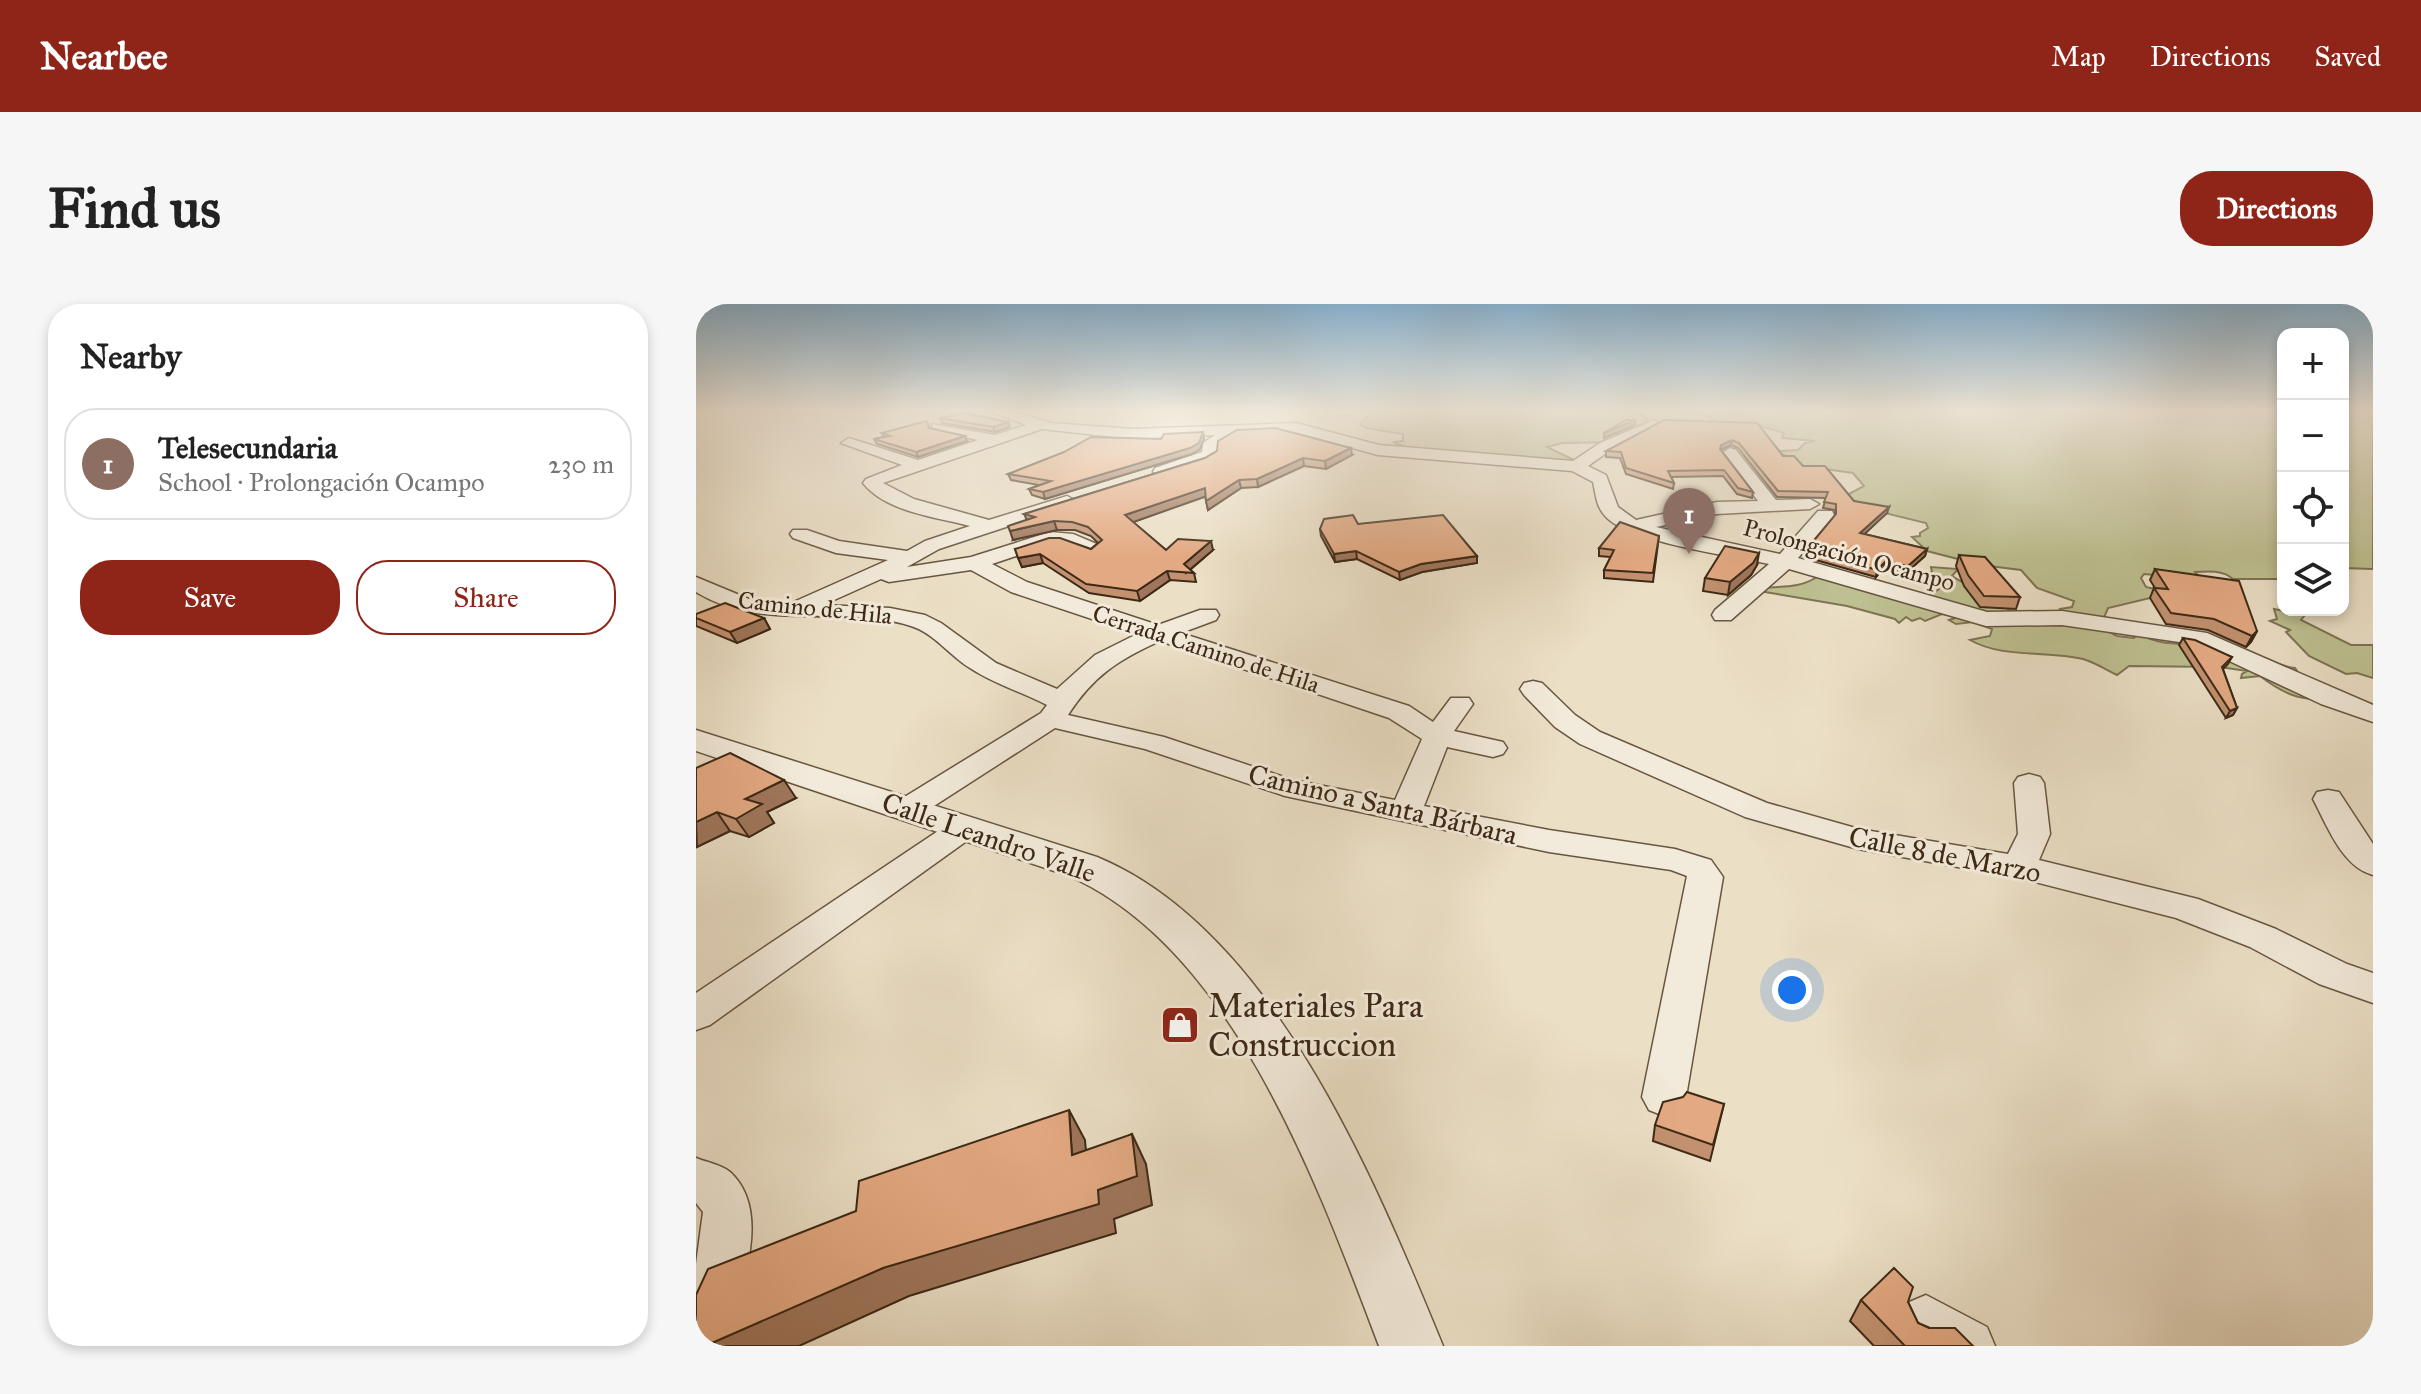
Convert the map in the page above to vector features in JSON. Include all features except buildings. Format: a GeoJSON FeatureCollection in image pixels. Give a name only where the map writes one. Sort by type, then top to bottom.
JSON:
{"type":"FeatureCollection","features":[{"type":"Feature","properties":{"kind":"street"},"geometry":{"type":"LineString","coordinates":[[901,460],[918,465]]}},
{"type":"Feature","properties":{"kind":"street"},"geometry":{"type":"LineString","coordinates":[[934,460],[879,478],[872,486],[899,499],[989,526]]}},
{"type":"Feature","properties":{"kind":"street"},"geometry":{"type":"LineString","coordinates":[[1143,478],[1199,460]]}},
{"type":"Feature","properties":{"kind":"street"},"geometry":{"type":"LineString","coordinates":[[1497,460],[1576,466],[1586,460]]}},
{"type":"Feature","properties":{"kind":"street"},"geometry":{"type":"LineString","coordinates":[[1735,460],[1769,504]]}},
{"type":"Feature","properties":{"kind":"street","name":"Prolongación Ocampo"},"geometry":{"type":"LineString","coordinates":[[1576,466],[1600,479],[1609,508],[1635,526],[1785,561],[1986,619],[2062,618],[2199,638],[2330,698],[2373,714]]}},
{"type":"Feature","properties":{"kind":"street"},"geometry":{"type":"LineString","coordinates":[[792,611],[958,535],[1089,494]]}},
{"type":"Feature","properties":{"kind":"street"},"geometry":{"type":"LineString","coordinates":[[1635,526],[1702,510],[1769,504],[1817,509],[1785,561],[1723,615]]}},
{"type":"Feature","properties":{"kind":"street"},"geometry":{"type":"LineString","coordinates":[[800,534],[836,547],[909,557]]}},
{"type":"Feature","properties":{"kind":"street"},"geometry":{"type":"LineString","coordinates":[[858,579],[974,563],[1060,537],[1092,549]]}},
{"type":"Feature","properties":{"kind":"street","name":"Cerrada Camino de Hila"},"geometry":{"type":"LineString","coordinates":[[974,563],[1019,587],[1399,712],[1437,736]]}},
{"type":"Feature","properties":{"kind":"street","name":"Camino de Hila"},"geometry":{"type":"LineString","coordinates":[[696,583],[723,599],[792,611],[857,611],[922,622],[977,662],[1056,710]]}},
{"type":"Feature","properties":{"kind":"street"},"geometry":{"type":"LineString","coordinates":[[909,808],[1056,710],[1091,670],[1160,633],[1208,615]]}},
{"type":"Feature","properties":{"kind":"street","name":"Calle 8 de Marzo"},"geometry":{"type":"LineString","coordinates":[[1533,689],[1565,721],[1590,738],[1756,810],[1858,839],[2019,867],[2185,908],[2263,938],[2333,974],[2373,988]]}},
{"type":"Feature","properties":{"kind":"street"},"geometry":{"type":"LineString","coordinates":[[1406,812],[1437,736],[1460,704]]}},
{"type":"Feature","properties":{"kind":"street","name":"Camino a Santa Bárbara"},"geometry":{"type":"LineString","coordinates":[[1056,710],[1285,787],[1549,841],[1675,860],[1699,868],[1706,877],[1664,1097]]}},
{"type":"Feature","properties":{"kind":"street"},"geometry":{"type":"LineString","coordinates":[[1437,736],[1493,748]]}},
{"type":"Feature","properties":{"kind":"street","name":"Calle Leandro Valle"},"geometry":{"type":"LineString","coordinates":[[696,740],[909,808],[1108,878],[1172,927],[1235,994],[1275,1048],[1362,1226],[1411,1346]]}},
{"type":"Feature","properties":{"kind":"street"},"geometry":{"type":"LineString","coordinates":[[2019,867],[2034,834],[2029,783]]}},
{"type":"Feature","properties":{"kind":"street"},"geometry":{"type":"LineString","coordinates":[[2328,799],[2359,851],[2373,864]]}},
{"type":"Feature","properties":{"kind":"street"},"geometry":{"type":"LineString","coordinates":[[696,1014],[964,828]]}},
{"type":"Feature","properties":{"kind":"street"},"geometry":{"type":"LineString","coordinates":[[696,1180],[712,1186],[727,1206],[727,1245],[723,1267],[713,1300],[696,1333]]}},
{"type":"Feature","properties":{"kind":"green space"},"geometry":{"type":"Polygon","coordinates":[[[1538,460],[1574,460],[1567,462],[1538,460]]]}},
{"type":"Feature","properties":{"kind":"green space"},"geometry":{"type":"Polygon","coordinates":[[[1793,460],[2277,460],[2277,579],[2233,579],[2210,571],[2195,572],[2201,579],[2144,574],[2141,578],[2146,587],[2171,593],[2108,608],[2100,627],[2117,636],[2134,638],[2138,633],[2159,642],[2239,648],[2295,668],[2297,671],[2289,671],[2326,698],[2299,697],[2260,676],[2241,678],[2247,671],[2220,667],[2129,666],[2117,675],[2083,659],[1983,646],[1970,640],[1990,636],[1992,629],[1973,622],[1956,624],[1949,620],[1958,617],[1942,614],[1925,621],[1920,618],[1912,621],[1906,617],[1899,623],[1895,619],[1847,606],[1753,590],[1793,586],[1817,577],[1930,596],[1939,589],[1936,579],[1925,573],[1932,572],[1931,567],[1958,569],[1952,576],[2013,612],[2064,616],[2060,609],[2072,607],[2074,601],[2037,588],[2021,570],[1981,565],[1927,551],[1912,537],[1920,536],[1928,528],[1926,523],[1848,504],[1849,494],[1864,486],[1853,473],[1804,466],[1793,460]]]}},
{"type":"Feature","properties":{"kind":"green space"},"geometry":{"type":"Polygon","coordinates":[[[2349,460],[2373,460],[2373,569],[2349,568],[2349,460]]]}},
{"type":"Feature","properties":{"kind":"green space"},"geometry":{"type":"Polygon","coordinates":[[[2274,609],[2277,610],[2277,616],[2304,616],[2301,620],[2351,645],[2373,645],[2373,678],[2357,673],[2346,674],[2309,656],[2286,632],[2290,630],[2270,621],[2277,619],[2274,609]]]}},
{"type":"Feature","properties":{"kind":"place","name":"Telesecundaria"},"geometry":{"type":"Point","coordinates":[1689,554]}},
{"type":"Feature","properties":{"kind":"place","name":"Materiales Para Construccion"},"geometry":{"type":"Point","coordinates":[1180,1025]}}]}
